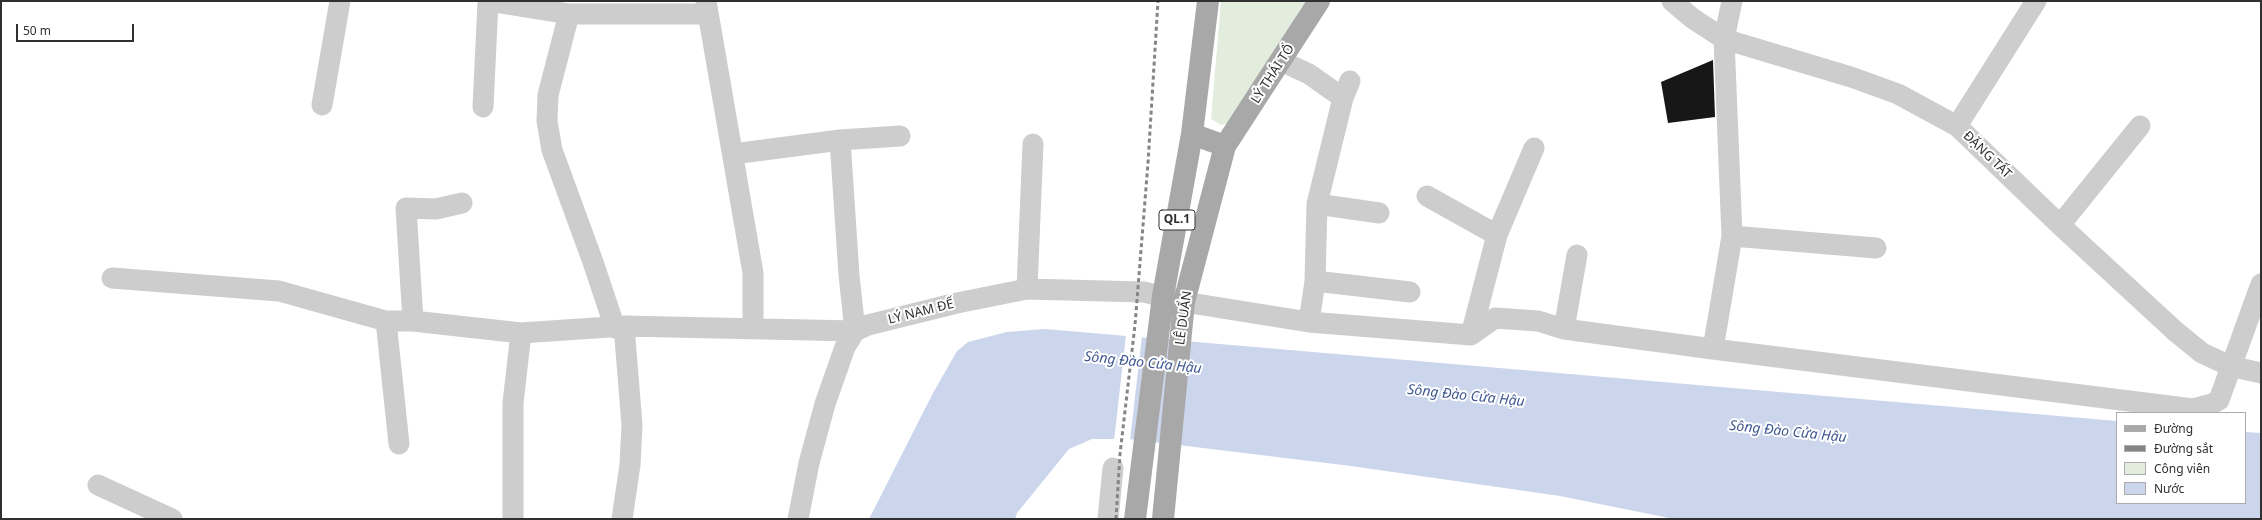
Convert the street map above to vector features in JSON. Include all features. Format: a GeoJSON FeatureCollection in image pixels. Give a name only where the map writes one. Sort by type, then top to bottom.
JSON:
{"type":"FeatureCollection","features":[{"type":"Feature","properties":{"kind":"main road","name":"QL.1"},"geometry":{"type":"LineString","coordinates":[[1192,134],[1208,1]]}},
{"type":"Feature","properties":{"kind":"main road","name":"LÝ THÁI TỔ"},"geometry":{"type":"LineString","coordinates":[[1225,146],[1319,1]]}},
{"type":"Feature","properties":{"kind":"main road"},"geometry":{"type":"LineString","coordinates":[[1192,134],[1225,146]]}},
{"type":"Feature","properties":{"kind":"main road","name":"LÊ DUẨN"},"geometry":{"type":"LineString","coordinates":[[1135,519],[1163,301],[1192,134]]}},
{"type":"Feature","properties":{"kind":"main road","name":"LÊ DUẨN"},"geometry":{"type":"LineString","coordinates":[[1163,519],[1184,308],[1225,146]]}},
{"type":"Feature","properties":{"kind":"street"},"geometry":{"type":"LineString","coordinates":[[322,105],[340,1]]}},
{"type":"Feature","properties":{"kind":"street","name":"ĐẶNG TẤT"},"geometry":{"type":"LineString","coordinates":[[1672,1],[1692,18],[1724,39],[1852,77],[1898,94],[1958,126],[2060,225],[2175,331],[2202,353],[2230,366],[2261,373]]}},
{"type":"Feature","properties":{"kind":"street"},"geometry":{"type":"LineString","coordinates":[[1713,349],[1732,236],[1724,39],[1732,1]]}},
{"type":"Feature","properties":{"kind":"street"},"geometry":{"type":"LineString","coordinates":[[1958,126],[2036,1]]}},
{"type":"Feature","properties":{"kind":"street"},"geometry":{"type":"LineString","coordinates":[[483,107],[488,2],[569,14],[707,7],[753,273],[753,329]]}},
{"type":"Feature","properties":{"kind":"street"},"geometry":{"type":"LineString","coordinates":[[569,14],[548,95],[550,143],[619,327],[632,425],[630,465],[622,519]]}},
{"type":"Feature","properties":{"kind":"street"},"geometry":{"type":"LineString","coordinates":[[1281,61],[1347,89],[1317,204],[1315,281],[1309,322]]}},
{"type":"Feature","properties":{"kind":"street"},"geometry":{"type":"LineString","coordinates":[[2060,225],[2140,126]]}},
{"type":"Feature","properties":{"kind":"street"},"geometry":{"type":"LineString","coordinates":[[733,154],[840,140],[900,136]]}},
{"type":"Feature","properties":{"kind":"street"},"geometry":{"type":"LineString","coordinates":[[798,519],[809,463],[825,404],[845,347],[855,331],[849,275],[840,140]]}},
{"type":"Feature","properties":{"kind":"street"},"geometry":{"type":"LineString","coordinates":[[1027,289],[1033,144]]}},
{"type":"Feature","properties":{"kind":"street"},"geometry":{"type":"LineString","coordinates":[[1471,335],[1497,235],[1534,148]]}},
{"type":"Feature","properties":{"kind":"street"},"geometry":{"type":"LineString","coordinates":[[1427,196],[1497,235]]}},
{"type":"Feature","properties":{"kind":"street"},"geometry":{"type":"LineString","coordinates":[[413,321],[406,208],[436,209],[462,203]]}},
{"type":"Feature","properties":{"kind":"street"},"geometry":{"type":"LineString","coordinates":[[1317,204],[1379,213]]}},
{"type":"Feature","properties":{"kind":"street"},"geometry":{"type":"LineString","coordinates":[[1732,236],[1876,248]]}},
{"type":"Feature","properties":{"kind":"street"},"geometry":{"type":"LineString","coordinates":[[1564,329],[1577,255]]}},
{"type":"Feature","properties":{"kind":"street"},"geometry":{"type":"LineString","coordinates":[[112,278],[279,291],[386,321],[413,321],[521,333],[619,327],[855,331]]}},
{"type":"Feature","properties":{"kind":"street"},"geometry":{"type":"LineString","coordinates":[[1315,281],[1410,292]]}},
{"type":"Feature","properties":{"kind":"street"},"geometry":{"type":"LineString","coordinates":[[1471,335],[1495,318],[1538,321],[1564,329],[2193,409],[2212,404],[2219,400],[2230,366],[2261,284]]}},
{"type":"Feature","properties":{"kind":"street","name":"LÝ NAM ĐẾ"},"geometry":{"type":"LineString","coordinates":[[855,331],[868,325],[957,303],[1027,289],[1137,291],[1184,308],[1309,322],[1471,335]]}},
{"type":"Feature","properties":{"kind":"street"},"geometry":{"type":"LineString","coordinates":[[386,321],[399,444]]}},
{"type":"Feature","properties":{"kind":"street"},"geometry":{"type":"LineString","coordinates":[[514,519],[513,403],[521,333]]}},
{"type":"Feature","properties":{"kind":"street"},"geometry":{"type":"LineString","coordinates":[[1108,519],[1113,468]]}},
{"type":"Feature","properties":{"kind":"street"},"geometry":{"type":"LineString","coordinates":[[98,485],[172,519]]}},
{"type":"Feature","properties":{"kind":"green space"},"geometry":{"type":"Polygon","coordinates":[[[1221,1],[1305,1],[1229,123],[1221,125],[1211,119],[1221,1]]]}},
{"type":"Feature","properties":{"kind":"water","name":"Sông Đào Cửa Hậu"},"geometry":{"type":"Polygon","coordinates":[[[1045,329],[2116,421],[2116,504],[2246,504],[2246,432],[2261,433],[2261,519],[1674,519],[1560,496],[1351,466],[1129,439],[1092,439],[1069,449],[1017,513],[1015,519],[869,519],[933,393],[957,351],[968,342],[1007,332],[1045,329]]]}},
{"type":"Feature","properties":{"kind":"pier"},"geometry":{"type":"Polygon","coordinates":[[[1126,335],[1142,336],[1130,441],[1114,441],[1126,335]]]}},
{"type":"Feature","properties":{"kind":"building"},"geometry":{"type":"Polygon","coordinates":[[[1713,60],[1715,117],[1668,123],[1661,82],[1713,60]]]}},
{"type":"Feature","properties":{"kind":"railway"},"geometry":{"type":"LineString","coordinates":[[1116,519],[1120,454],[1135,325],[1148,163],[1158,1]]}}]}
